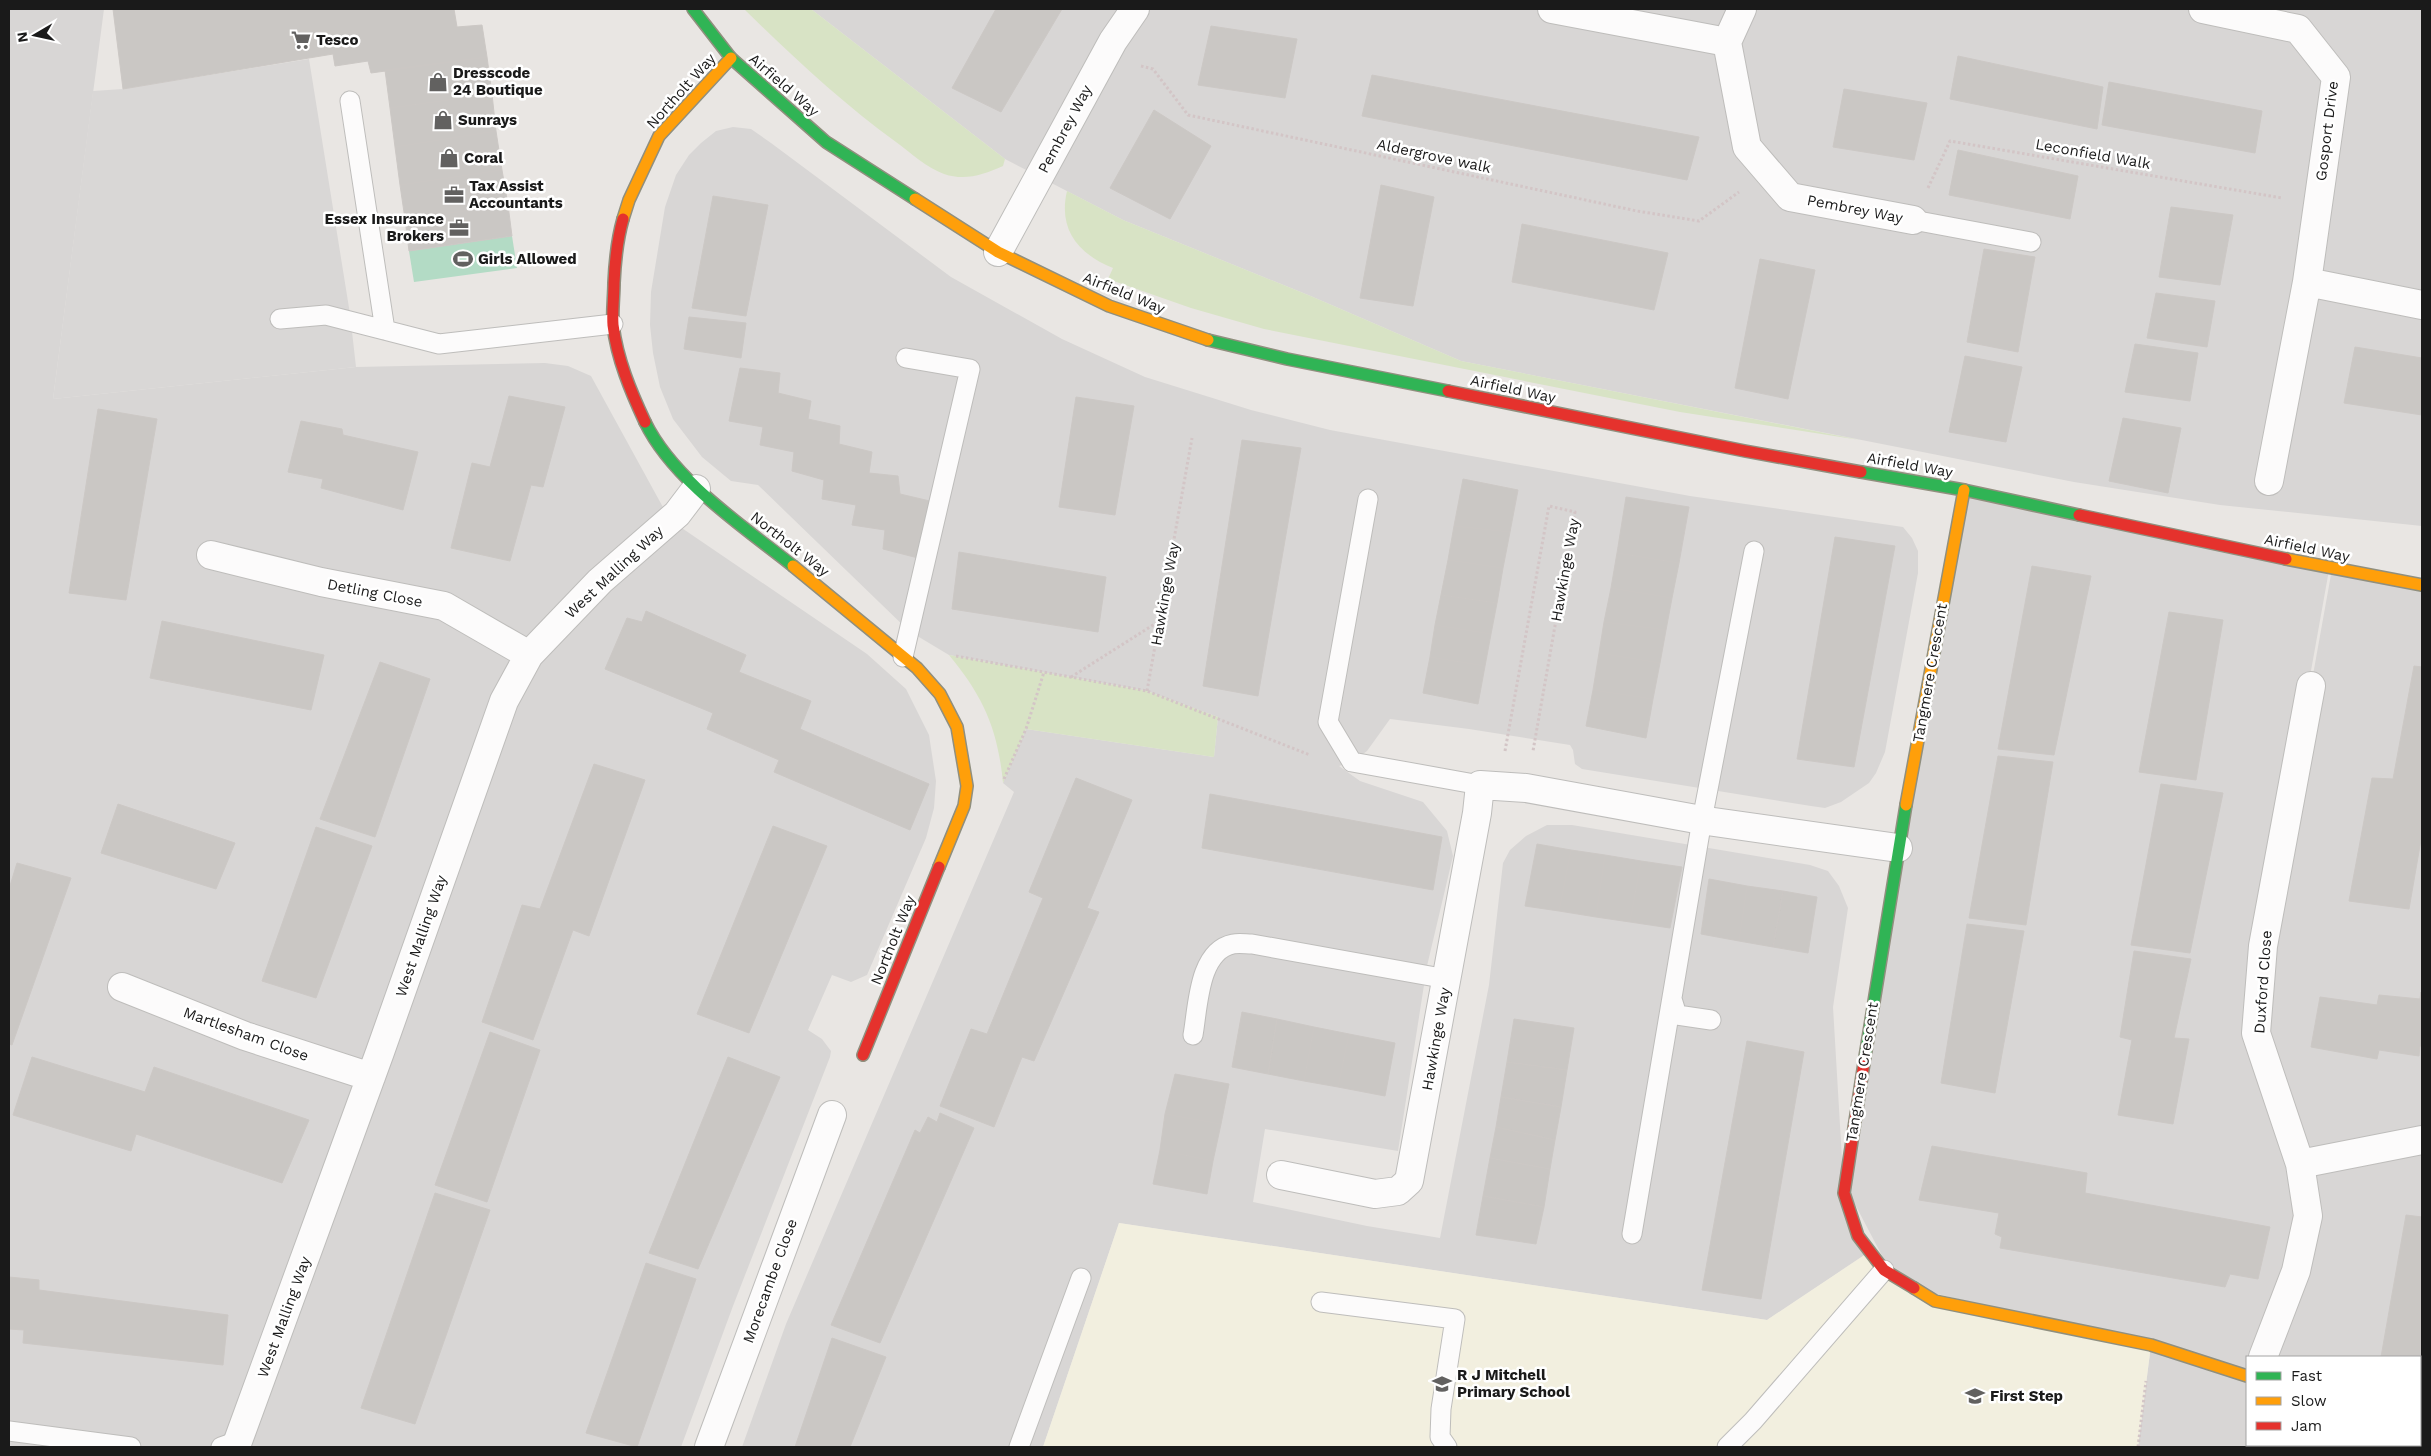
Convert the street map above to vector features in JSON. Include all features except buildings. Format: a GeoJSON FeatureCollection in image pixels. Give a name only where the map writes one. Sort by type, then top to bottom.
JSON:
{"type":"FeatureCollection","features":[{"type":"Feature","properties":{"kind":"street","name":"Airfield Way"},"geometry":{"type":"LineString","coordinates":[[693,9],[731,58],[826,142],[998,252],[1109,306],[1202,339],[1735,449],[1964,490],[2332,569],[2422,585]]}},
{"type":"Feature","properties":{"kind":"street","name":"Pembrey Way"},"geometry":{"type":"LineString","coordinates":[[998,252],[1104,56],[1135,9]]}},
{"type":"Feature","properties":{"kind":"street"},"geometry":{"type":"LineString","coordinates":[[1552,9],[1727,42],[1742,9]]}},
{"type":"Feature","properties":{"kind":"street","name":"Gosport Drive"},"geometry":{"type":"LineString","coordinates":[[2203,9],[2298,29],[2336,76],[2307,282],[2269,482]]}},
{"type":"Feature","properties":{"kind":"street","name":"Pembrey Way"},"geometry":{"type":"LineString","coordinates":[[1727,42],[1747,147],[1790,197],[1913,220]]}},
{"type":"Feature","properties":{"kind":"street","name":"Northolt Way"},"geometry":{"type":"LineString","coordinates":[[731,58],[659,136],[629,200],[619,234],[615,268],[613,324],[619,355],[639,412],[651,434],[696,489],[848,609],[903,657],[940,694],[957,728],[965,765],[967,786],[964,806],[863,1055]]}},
{"type":"Feature","properties":{"kind":"street"},"geometry":{"type":"LineString","coordinates":[[2307,282],[2422,305]]}},
{"type":"Feature","properties":{"kind":"street","name":"West Malling Way"},"geometry":{"type":"LineString","coordinates":[[230,1444],[371,1076],[504,701],[529,655],[600,581],[677,514],[696,489]]}},
{"type":"Feature","properties":{"kind":"street","name":"Tangmere Crescent"},"geometry":{"type":"LineString","coordinates":[[1964,490],[1898,848],[1844,1194],[1858,1236],[1884,1270],[1936,1301],[2151,1345],[2246,1376]]}},
{"type":"Feature","properties":{"kind":"street","name":"Detling Close"},"geometry":{"type":"LineString","coordinates":[[211,555],[321,582],[444,606],[529,655]]}},
{"type":"Feature","properties":{"kind":"street","name":"Duxford Close"},"geometry":{"type":"LineString","coordinates":[[2264,1356],[2296,1271],[2308,1216],[2300,1164],[2256,1033],[2264,946],[2311,686]]}},
{"type":"Feature","properties":{"kind":"street"},"geometry":{"type":"LineString","coordinates":[[1502,787],[1702,820],[1898,848]]}},
{"type":"Feature","properties":{"kind":"street","name":"Hawkinge Way"},"geometry":{"type":"LineString","coordinates":[[1281,1175],[1375,1194],[1398,1191],[1409,1182],[1477,813],[1502,787]]}},
{"type":"Feature","properties":{"kind":"street","name":"Martlesham Close"},"geometry":{"type":"LineString","coordinates":[[122,987],[245,1036],[371,1076]]}},
{"type":"Feature","properties":{"kind":"street","name":"Morecambe Close"},"geometry":{"type":"LineString","coordinates":[[709,1447],[832,1115]]}},
{"type":"Feature","properties":{"kind":"street"},"geometry":{"type":"LineString","coordinates":[[2300,1164],[2422,1140]]}},
{"type":"Feature","properties":{"kind":"lane"},"geometry":{"type":"LineString","coordinates":[[350,101],[385,330]]}},
{"type":"Feature","properties":{"kind":"lane"},"geometry":{"type":"LineString","coordinates":[[1913,220],[2031,242]]}},
{"type":"Feature","properties":{"kind":"lane"},"geometry":{"type":"LineString","coordinates":[[280,320],[326,315],[439,344],[613,324]]}},
{"type":"Feature","properties":{"kind":"lane"},"geometry":{"type":"LineString","coordinates":[[903,657],[970,370],[906,358]]}},
{"type":"Feature","properties":{"kind":"lane"},"geometry":{"type":"LineString","coordinates":[[1368,499],[1328,722],[1352,762],[1502,787]]}},
{"type":"Feature","properties":{"kind":"lane"},"geometry":{"type":"LineString","coordinates":[[1632,1234],[1702,820],[1754,551]]}},
{"type":"Feature","properties":{"kind":"lane"},"geometry":{"type":"LineString","coordinates":[[1193,1035],[1208,963],[1218,952],[1232,944],[1252,944],[1447,979]]}},
{"type":"Feature","properties":{"kind":"lane"},"geometry":{"type":"LineString","coordinates":[[1672,999],[1678,1015],[1711,1020]]}},
{"type":"Feature","properties":{"kind":"lane"},"geometry":{"type":"LineString","coordinates":[[1727,1447],[1753,1420],[1884,1270]]}},
{"type":"Feature","properties":{"kind":"lane"},"geometry":{"type":"LineString","coordinates":[[1019,1447],[1081,1278]]}},
{"type":"Feature","properties":{"kind":"lane"},"geometry":{"type":"LineString","coordinates":[[1320,1302],[1455,1319],[1441,1409],[1440,1437],[1447,1447]]}},
{"type":"Feature","properties":{"kind":"lane"},"geometry":{"type":"LineString","coordinates":[[9,1431],[131,1447]]}},
{"type":"Feature","properties":{"kind":"path","name":"Aldergrove walk"},"geometry":{"type":"LineString","coordinates":[[1104,56],[1153,69],[1188,115],[1637,211],[1699,221],[1768,172]]}},
{"type":"Feature","properties":{"kind":"path","name":"Leconfield Walk"},"geometry":{"type":"LineString","coordinates":[[1913,220],[1950,141],[2318,204]]}},
{"type":"Feature","properties":{"kind":"path","name":"Hawkinge Way"},"geometry":{"type":"LineString","coordinates":[[1148,692],[1192,438]]}},
{"type":"Feature","properties":{"kind":"path","name":"Hawkinge Way"},"geometry":{"type":"LineString","coordinates":[[1549,506],[1575,512],[1502,787],[1549,506]]}},
{"type":"Feature","properties":{"kind":"path"},"geometry":{"type":"LineString","coordinates":[[1071,677],[1161,620]]}},
{"type":"Feature","properties":{"kind":"path"},"geometry":{"type":"LineString","coordinates":[[909,631],[949,654],[1148,692],[1338,766],[1352,762]]}},
{"type":"Feature","properties":{"kind":"path"},"geometry":{"type":"LineString","coordinates":[[964,806],[1003,783],[1026,729],[1044,672]]}},
{"type":"Feature","properties":{"kind":"path"},"geometry":{"type":"LineString","coordinates":[[2138,1447],[2151,1345]]}},
{"type":"Feature","properties":{"kind":"shaded area"},"geometry":{"type":"Polygon","coordinates":[[[9,9],[104,9],[53,399],[356,367],[545,363],[568,366],[591,376],[670,520],[867,654],[906,689],[929,735],[936,781],[934,808],[926,838],[867,975],[851,982],[832,975],[808,1030],[822,1039],[831,1051],[830,1057],[733,1306],[681,1447],[9,1447],[9,9]]]}},
{"type":"Feature","properties":{"kind":"shaded area"},"geometry":{"type":"Polygon","coordinates":[[[811,9],[2422,9],[2422,526],[2220,505],[2074,482],[1461,361],[1313,297],[1123,220],[1005,159],[811,9]]]}},
{"type":"Feature","properties":{"kind":"shaded area"},"geometry":{"type":"Polygon","coordinates":[[[309,59],[350,314],[356,367],[53,399],[93,91],[123,89],[309,59]]]}},
{"type":"Feature","properties":{"kind":"shaded area"},"geometry":{"type":"Polygon","coordinates":[[[733,127],[751,129],[951,277],[1062,339],[1145,377],[1251,410],[1330,430],[1690,496],[1903,527],[1912,538],[1918,551],[1918,573],[1885,752],[1876,773],[1869,783],[1841,802],[1825,808],[1582,769],[1575,764],[1573,750],[1570,745],[1390,719],[1367,751],[1352,762],[1339,766],[1360,781],[1423,802],[1447,831],[1453,856],[1427,966],[1398,1151],[1265,1129],[1253,1202],[1367,1226],[1440,1238],[1489,985],[1503,863],[1510,850],[1526,836],[1547,825],[1572,825],[1810,865],[1828,871],[1839,886],[1848,908],[1833,1007],[1844,1193],[1869,1252],[1767,1320],[1119,1223],[1043,1447],[742,1447],[786,1324],[1014,792],[1003,783],[1026,729],[1214,757],[1218,717],[1147,691],[949,655],[909,631],[758,485],[731,481],[702,457],[673,419],[660,387],[650,325],[651,292],[665,207],[676,175],[689,155],[701,143],[716,131],[733,127]]]}},
{"type":"Feature","properties":{"kind":"shaded area"},"geometry":{"type":"Polygon","coordinates":[[[1965,493],[2329,570],[2262,945],[2255,1032],[2306,1215],[2261,1356],[2246,1356],[2246,1372],[1938,1298],[1888,1267],[1848,1191],[1965,493]]]}},
{"type":"Feature","properties":{"kind":"shaded area"},"geometry":{"type":"Polygon","coordinates":[[[2332,569],[2422,585],[2422,1447],[2138,1447],[2151,1345],[2246,1376],[2246,1446],[2421,1446],[2421,1356],[2263,1356],[2308,1216],[2256,1033],[2311,686],[2332,569]]]}},
{"type":"Feature","properties":{"kind":"shaded area","name":"R J Mitchell Primary School"},"geometry":{"type":"Polygon","coordinates":[[[1119,1223],[1767,1320],[1869,1252],[1912,1288],[2151,1345],[2138,1447],[1043,1447],[1119,1223]]]}},
{"type":"Feature","properties":{"kind":"green space"},"geometry":{"type":"Polygon","coordinates":[[[744,9],[811,9],[1005,159],[1003,166],[967,177],[944,174],[931,168],[836,95],[744,9]]]}},
{"type":"Feature","properties":{"kind":"green space"},"geometry":{"type":"Polygon","coordinates":[[[1067,191],[1123,220],[1313,297],[1461,361],[1860,440],[1680,412],[1264,329],[1191,308],[1108,279],[1113,268],[1081,248],[1068,228],[1065,217],[1067,191]]]}},
{"type":"Feature","properties":{"kind":"green space","name":"Girls Allowed"},"geometry":{"type":"Polygon","coordinates":[[[512,236],[517,268],[414,282],[409,251],[512,236]]]}},
{"type":"Feature","properties":{"kind":"green space"},"geometry":{"type":"Polygon","coordinates":[[[949,655],[1147,691],[1218,717],[1214,757],[1026,729],[1003,783],[997,746],[987,714],[971,685],[949,655]]]}},
{"type":"Feature","properties":{"kind":"traffic: fast"},"geometry":{"type":"LineString","coordinates":[[693,9],[731,58],[826,142],[915,199]]}},
{"type":"Feature","properties":{"kind":"traffic: fast"},"geometry":{"type":"LineString","coordinates":[[1208,340],[1287,359],[1448,391]]}},
{"type":"Feature","properties":{"kind":"traffic: fast"},"geometry":{"type":"LineString","coordinates":[[645,422],[657,443],[691,483],[732,519],[793,566]]}},
{"type":"Feature","properties":{"kind":"traffic: fast"},"geometry":{"type":"LineString","coordinates":[[1861,472],[1964,490],[2079,515]]}},
{"type":"Feature","properties":{"kind":"traffic: fast"},"geometry":{"type":"LineString","coordinates":[[1864,1063],[1906,805]]}},
{"type":"Feature","properties":{"kind":"traffic: slow"},"geometry":{"type":"LineString","coordinates":[[623,219],[629,200],[659,136],[731,58]]}},
{"type":"Feature","properties":{"kind":"traffic: slow"},"geometry":{"type":"LineString","coordinates":[[915,199],[998,252],[1109,306],[1208,340]]}},
{"type":"Feature","properties":{"kind":"traffic: slow"},"geometry":{"type":"LineString","coordinates":[[1906,805],[1964,490]]}},
{"type":"Feature","properties":{"kind":"traffic: slow"},"geometry":{"type":"LineString","coordinates":[[2286,559],[2422,585]]}},
{"type":"Feature","properties":{"kind":"traffic: slow"},"geometry":{"type":"LineString","coordinates":[[793,566],[917,668],[940,694],[957,727],[967,786],[964,806],[939,867]]}},
{"type":"Feature","properties":{"kind":"traffic: slow"},"geometry":{"type":"LineString","coordinates":[[1914,1288],[1935,1301],[2151,1345],[2246,1376]]}},
{"type":"Feature","properties":{"kind":"traffic: jam"},"geometry":{"type":"LineString","coordinates":[[623,219],[616,259],[613,325],[621,363],[645,422]]}},
{"type":"Feature","properties":{"kind":"traffic: jam"},"geometry":{"type":"LineString","coordinates":[[1448,391],[1745,451],[1861,472]]}},
{"type":"Feature","properties":{"kind":"traffic: jam"},"geometry":{"type":"LineString","coordinates":[[2079,515],[2286,559]]}},
{"type":"Feature","properties":{"kind":"traffic: jam"},"geometry":{"type":"LineString","coordinates":[[863,1055],[939,867]]}},
{"type":"Feature","properties":{"kind":"traffic: jam"},"geometry":{"type":"LineString","coordinates":[[1864,1063],[1844,1193],[1858,1236],[1884,1270],[1914,1288]]}},
{"type":"Feature","properties":{"kind":"place","name":"Tesco"},"geometry":{"type":"Point","coordinates":[301,40]}},
{"type":"Feature","properties":{"kind":"place","name":"Dresscode 24 Boutique"},"geometry":{"type":"Point","coordinates":[438,82]}},
{"type":"Feature","properties":{"kind":"place","name":"Sunrays"},"geometry":{"type":"Point","coordinates":[443,120]}},
{"type":"Feature","properties":{"kind":"place","name":"Coral"},"geometry":{"type":"Point","coordinates":[449,158]}},
{"type":"Feature","properties":{"kind":"place","name":"Tax Assist Accountants"},"geometry":{"type":"Point","coordinates":[454,195]}},
{"type":"Feature","properties":{"kind":"place","name":"Essex Insurance Brokers"},"geometry":{"type":"Point","coordinates":[459,228]}},
{"type":"Feature","properties":{"kind":"place","name":"Girls Allowed"},"geometry":{"type":"Point","coordinates":[463,259]}},
{"type":"Feature","properties":{"kind":"place","name":"R J Mitchell Primary School"},"geometry":{"type":"Point","coordinates":[1442,1384]}},
{"type":"Feature","properties":{"kind":"place","name":"First Step"},"geometry":{"type":"Point","coordinates":[1975,1396]}}]}
